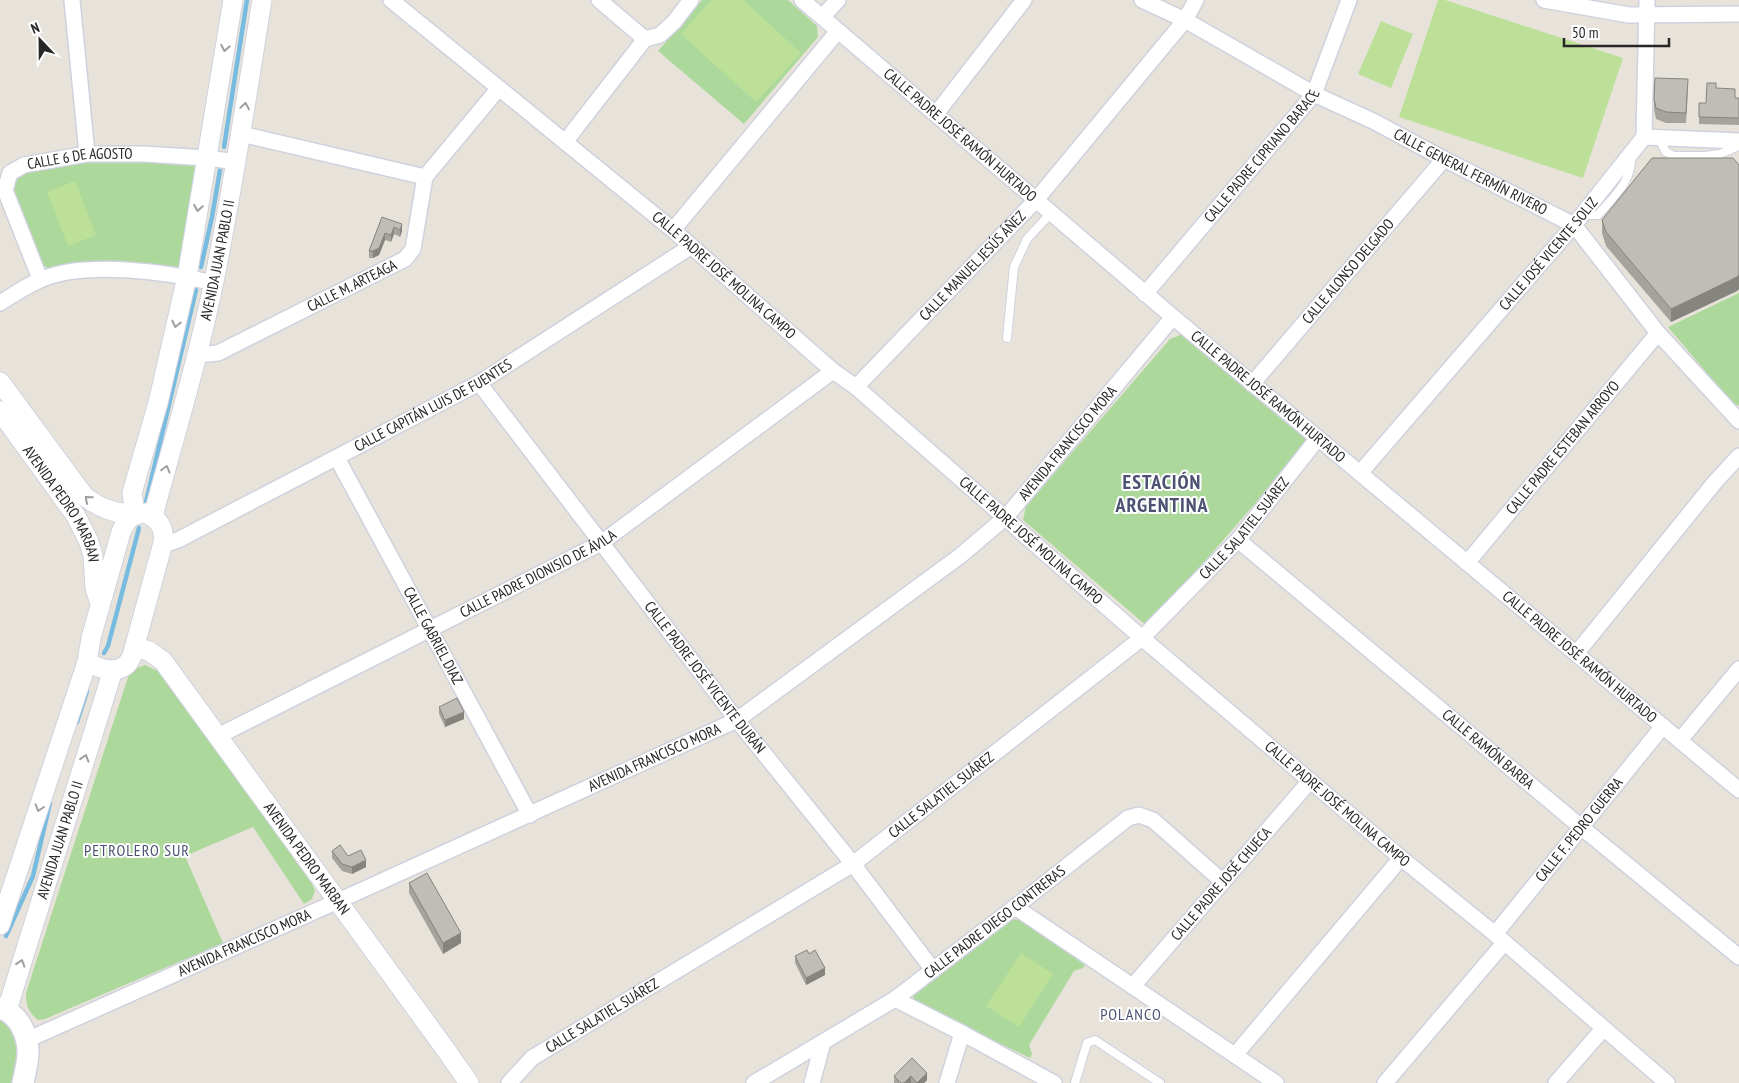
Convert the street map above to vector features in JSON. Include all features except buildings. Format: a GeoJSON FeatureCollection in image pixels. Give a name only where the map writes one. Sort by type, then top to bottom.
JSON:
{"type":"FeatureCollection","features":[{"type":"Feature","properties":{"kind":"main road"},"geometry":{"type":"LineString","coordinates":[[3,1009],[16,1018],[27,1040],[27,1067],[23,1083]]}},
{"type":"Feature","properties":{"kind":"street"},"geometry":{"type":"LineString","coordinates":[[72,0],[87,154]]}},
{"type":"Feature","properties":{"kind":"street","name":"AVENIDA JUAN PABLO II"},"geometry":{"type":"LineString","coordinates":[[140,515],[132,492],[158,403],[187,277],[233,0]]}},
{"type":"Feature","properties":{"kind":"street","name":"AVENIDA JUAN PABLO II"},"geometry":{"type":"LineString","coordinates":[[0,924],[88,662],[91,638],[121,532],[125,522],[140,515],[197,355],[214,283],[237,162],[262,0]]}},
{"type":"Feature","properties":{"kind":"street","name":"CALLE PADRE JOSÉ MOLINA CAMPO"},"geometry":{"type":"LineString","coordinates":[[391,0],[673,230],[690,247],[833,371],[856,387],[1006,517],[1142,638],[1401,858],[1500,938],[1667,1083]]}},
{"type":"Feature","properties":{"kind":"street"},"geometry":{"type":"LineString","coordinates":[[599,0],[645,39]]}},
{"type":"Feature","properties":{"kind":"street"},"geometry":{"type":"LineString","coordinates":[[565,142],[645,39],[660,35],[674,22],[691,0]]}},
{"type":"Feature","properties":{"kind":"street","name":"CALLE PADRE JOSÉ RAMÓN HURTADO"},"geometry":{"type":"LineString","coordinates":[[802,0],[1252,384],[1739,790]]}},
{"type":"Feature","properties":{"kind":"street"},"geometry":{"type":"LineString","coordinates":[[822,17],[838,0]]}},
{"type":"Feature","properties":{"kind":"street"},"geometry":{"type":"LineString","coordinates":[[936,114],[1024,0]]}},
{"type":"Feature","properties":{"kind":"street","name":"CALLE GENERAL FERMÍN RIVERO"},"geometry":{"type":"LineString","coordinates":[[1142,0],[1185,20],[1314,94],[1373,121],[1444,159],[1578,220],[1658,333],[1739,421]]}},
{"type":"Feature","properties":{"kind":"street","name":"CALLE MANUEL JESÚS ÁÑEZ"},"geometry":{"type":"LineString","coordinates":[[856,387],[1036,200],[1185,20],[1196,0]]}},
{"type":"Feature","properties":{"kind":"street","name":"CALLE PADRE CIPRIANO BARACE"},"geometry":{"type":"LineString","coordinates":[[1146,294],[1314,94],[1349,0]]}},
{"type":"Feature","properties":{"kind":"street"},"geometry":{"type":"LineString","coordinates":[[1544,0],[1629,15],[1739,14]]}},
{"type":"Feature","properties":{"kind":"street"},"geometry":{"type":"LineString","coordinates":[[1647,0],[1651,137],[1739,141]]}},
{"type":"Feature","properties":{"kind":"street"},"geometry":{"type":"LineString","coordinates":[[673,230],[838,31]]}},
{"type":"Feature","properties":{"kind":"street"},"geometry":{"type":"LineString","coordinates":[[241,134],[424,177],[499,88]]}},
{"type":"Feature","properties":{"kind":"street","name":"CALLE JOSÉ VICENTE SOLIZ"},"geometry":{"type":"LineString","coordinates":[[1360,473],[1578,220],[1631,153],[1651,137]]}},
{"type":"Feature","properties":{"kind":"street","name":"CALLE 6 DE AGOSTO"},"geometry":{"type":"LineString","coordinates":[[40,279],[5,190],[10,173],[24,165],[87,154],[144,154],[237,162]]}},
{"type":"Feature","properties":{"kind":"street","name":"CALLE ALONSO DELGADO"},"geometry":{"type":"LineString","coordinates":[[1252,384],[1444,159]]}},
{"type":"Feature","properties":{"kind":"street","name":"CALLE M. ARTEAGA"},"geometry":{"type":"LineString","coordinates":[[197,355],[218,354],[405,259],[413,249],[424,177]]}},
{"type":"Feature","properties":{"kind":"street","name":"CALLE CAPITÁN LUIS DE FUENTES"},"geometry":{"type":"LineString","coordinates":[[163,543],[178,540],[479,383],[690,247]]}},
{"type":"Feature","properties":{"kind":"street"},"geometry":{"type":"LineString","coordinates":[[0,303],[40,279],[93,270],[187,277],[214,283]]}},
{"type":"Feature","properties":{"kind":"street","name":"AVENIDA FRANCISCO MORA"},"geometry":{"type":"LineString","coordinates":[[27,1040],[530,815],[737,720],[960,556],[1006,517],[1173,317]]}},
{"type":"Feature","properties":{"kind":"street","name":"CALLE PADRE ESTEBAN ARROYO"},"geometry":{"type":"LineString","coordinates":[[1467,563],[1658,333]]}},
{"type":"Feature","properties":{"kind":"street","name":"CALLE PADRE DIONISIO DE ÁVILA"},"geometry":{"type":"LineString","coordinates":[[218,736],[601,543],[833,371]]}},
{"type":"Feature","properties":{"kind":"street","name":"AVENIDA PEDRO MARBAN"},"geometry":{"type":"LineString","coordinates":[[0,382],[84,496],[96,506],[107,510],[140,515]]}},
{"type":"Feature","properties":{"kind":"street","name":"CALLE PADRE JOSÉ VICENTE DURÁN"},"geometry":{"type":"LineString","coordinates":[[479,383],[737,720],[853,864],[933,970]]}},
{"type":"Feature","properties":{"kind":"street","name":"AVENIDA PEDRO MARBAN"},"geometry":{"type":"LineString","coordinates":[[0,411],[83,528],[93,556],[94,588],[100,605]]}},
{"type":"Feature","properties":{"kind":"street","name":"CALLE SALATIEL SUÁREZ"},"geometry":{"type":"LineString","coordinates":[[509,1083],[532,1058],[853,864],[1142,638],[1238,540],[1318,438]]}},
{"type":"Feature","properties":{"kind":"street"},"geometry":{"type":"LineString","coordinates":[[1576,654],[1715,482],[1739,456]]}},
{"type":"Feature","properties":{"kind":"street","name":"CALLE GABRIEL DIAZ"},"geometry":{"type":"LineString","coordinates":[[337,458],[530,815]]}},
{"type":"Feature","properties":{"kind":"street"},"geometry":{"type":"LineString","coordinates":[[88,662],[113,670],[124,668],[129,662],[135,647],[164,536],[160,523],[140,515]]}},
{"type":"Feature","properties":{"kind":"street","name":"CALLE RAMÓN BARBA"},"geometry":{"type":"LineString","coordinates":[[1238,540],[1581,828],[1739,957]]}},
{"type":"Feature","properties":{"kind":"street","name":"AVENIDA PEDRO MARBAN"},"geometry":{"type":"LineString","coordinates":[[135,647],[148,651],[163,661],[441,1042],[468,1083]]}},
{"type":"Feature","properties":{"kind":"street"},"geometry":{"type":"LineString","coordinates":[[1680,740],[1739,669]]}},
{"type":"Feature","properties":{"kind":"street","name":"AVENIDA JUAN PABLO II"},"geometry":{"type":"LineString","coordinates":[[3,1009],[113,670]]}},
{"type":"Feature","properties":{"kind":"street","name":"CALLE F. PEDRO GUERRA"},"geometry":{"type":"LineString","coordinates":[[1385,1083],[1500,938],[1581,828],[1663,726]]}},
{"type":"Feature","properties":{"kind":"street","name":"CALLE PADRE JOSÉ CHUECA"},"geometry":{"type":"LineString","coordinates":[[1133,986],[1310,781]]}},
{"type":"Feature","properties":{"kind":"street","name":"CALLE PADRE DIEGO CONTRERAS"},"geometry":{"type":"LineString","coordinates":[[754,1083],[895,999],[1016,908],[1128,818],[1139,815],[1153,820],[1223,882]]}},
{"type":"Feature","properties":{"kind":"street"},"geometry":{"type":"LineString","coordinates":[[1235,1055],[1401,858]]}},
{"type":"Feature","properties":{"kind":"street"},"geometry":{"type":"LineString","coordinates":[[1016,908],[1276,1083]]}},
{"type":"Feature","properties":{"kind":"street"},"geometry":{"type":"LineString","coordinates":[[895,999],[1054,1083]]}},
{"type":"Feature","properties":{"kind":"street"},"geometry":{"type":"LineString","coordinates":[[1556,1083],[1603,1029]]}},
{"type":"Feature","properties":{"kind":"street"},"geometry":{"type":"LineString","coordinates":[[947,1083],[962,1033]]}},
{"type":"Feature","properties":{"kind":"street"},"geometry":{"type":"LineString","coordinates":[[812,1083],[823,1042]]}},
{"type":"Feature","properties":{"kind":"lane"},"geometry":{"type":"LineString","coordinates":[[1651,137],[1666,152],[1674,156],[1720,154],[1739,146]]}},
{"type":"Feature","properties":{"kind":"lane"},"geometry":{"type":"LineString","coordinates":[[1007,338],[1014,268],[1027,240],[1051,213]]}},
{"type":"Feature","properties":{"kind":"lane"},"geometry":{"type":"LineString","coordinates":[[1075,1083],[1086,1043],[1095,1040],[1160,1083]]}},
{"type":"Feature","properties":{"kind":"green space"},"geometry":{"type":"Polygon","coordinates":[[[702,0],[788,0],[817,26],[818,37],[744,124],[658,51],[702,0]]]}},
{"type":"Feature","properties":{"kind":"green space"},"geometry":{"type":"Polygon","coordinates":[[[711,0],[743,0],[801,53],[756,102],[681,34],[711,0]]]}},
{"type":"Feature","properties":{"kind":"green space"},"geometry":{"type":"Polygon","coordinates":[[[1438,0],[1445,0],[1623,58],[1583,178],[1399,117],[1438,0]]]}},
{"type":"Feature","properties":{"kind":"green space"},"geometry":{"type":"Polygon","coordinates":[[[1381,21],[1413,34],[1391,88],[1358,74],[1381,21]]]}},
{"type":"Feature","properties":{"kind":"green space"},"geometry":{"type":"Polygon","coordinates":[[[103,161],[199,162],[180,268],[50,270],[41,263],[12,189],[15,179],[21,175],[43,169],[103,161]]]}},
{"type":"Feature","properties":{"kind":"green space"},"geometry":{"type":"Polygon","coordinates":[[[75,181],[96,235],[68,246],[47,192],[75,181]]]}},
{"type":"Feature","properties":{"kind":"green space"},"geometry":{"type":"Polygon","coordinates":[[[1739,293],[1739,405],[1734,405],[1668,327],[1739,293]]]}},
{"type":"Feature","properties":{"kind":"green space"},"geometry":{"type":"Polygon","coordinates":[[[1185,333],[1310,440],[1148,627],[1023,520],[1026,506],[1170,339],[1185,333]]]}},
{"type":"Feature","properties":{"kind":"green space"},"geometry":{"type":"Polygon","coordinates":[[[145,665],[160,672],[312,884],[315,891],[312,899],[304,904],[253,827],[185,856],[223,943],[45,1019],[38,1020],[28,1008],[26,993],[129,674],[145,665]]]}},
{"type":"Feature","properties":{"kind":"green space"},"geometry":{"type":"Polygon","coordinates":[[[1008,919],[1021,920],[1085,965],[1083,968],[1074,971],[1029,1045],[1032,1054],[1030,1058],[916,1003],[912,995],[1008,919]]]}},
{"type":"Feature","properties":{"kind":"green space"},"geometry":{"type":"Polygon","coordinates":[[[1021,953],[1053,974],[1019,1027],[986,1006],[1021,953]]]}},
{"type":"Feature","properties":{"kind":"green space"},"geometry":{"type":"Polygon","coordinates":[[[0,1016],[5,1019],[18,1041],[16,1083],[0,1083],[0,1016]]]}},
{"type":"Feature","properties":{"kind":"waterway"},"geometry":{"type":"LineString","coordinates":[[224,147],[247,0]]}},
{"type":"Feature","properties":{"kind":"waterway"},"geometry":{"type":"LineString","coordinates":[[201,267],[220,170]]}},
{"type":"Feature","properties":{"kind":"waterway"},"geometry":{"type":"LineString","coordinates":[[146,502],[196,290]]}},
{"type":"Feature","properties":{"kind":"waterway"},"geometry":{"type":"LineString","coordinates":[[104,653],[108,646],[139,528]]}},
{"type":"Feature","properties":{"kind":"waterway"},"geometry":{"type":"LineString","coordinates":[[77,722],[87,691]]}},
{"type":"Feature","properties":{"kind":"waterway"},"geometry":{"type":"LineString","coordinates":[[6,936],[33,876],[50,803]]}},
{"type":"Feature","properties":{"kind":"district","name":"ESTACIÓN ARGENTINA"},"geometry":{"type":"Point","coordinates":[1162,494]}},
{"type":"Feature","properties":{"kind":"district","name":"PETROLERO SUR"},"geometry":{"type":"Point","coordinates":[137,850]}},
{"type":"Feature","properties":{"kind":"district","name":"POLANCO"},"geometry":{"type":"Point","coordinates":[1131,1014]}}]}
